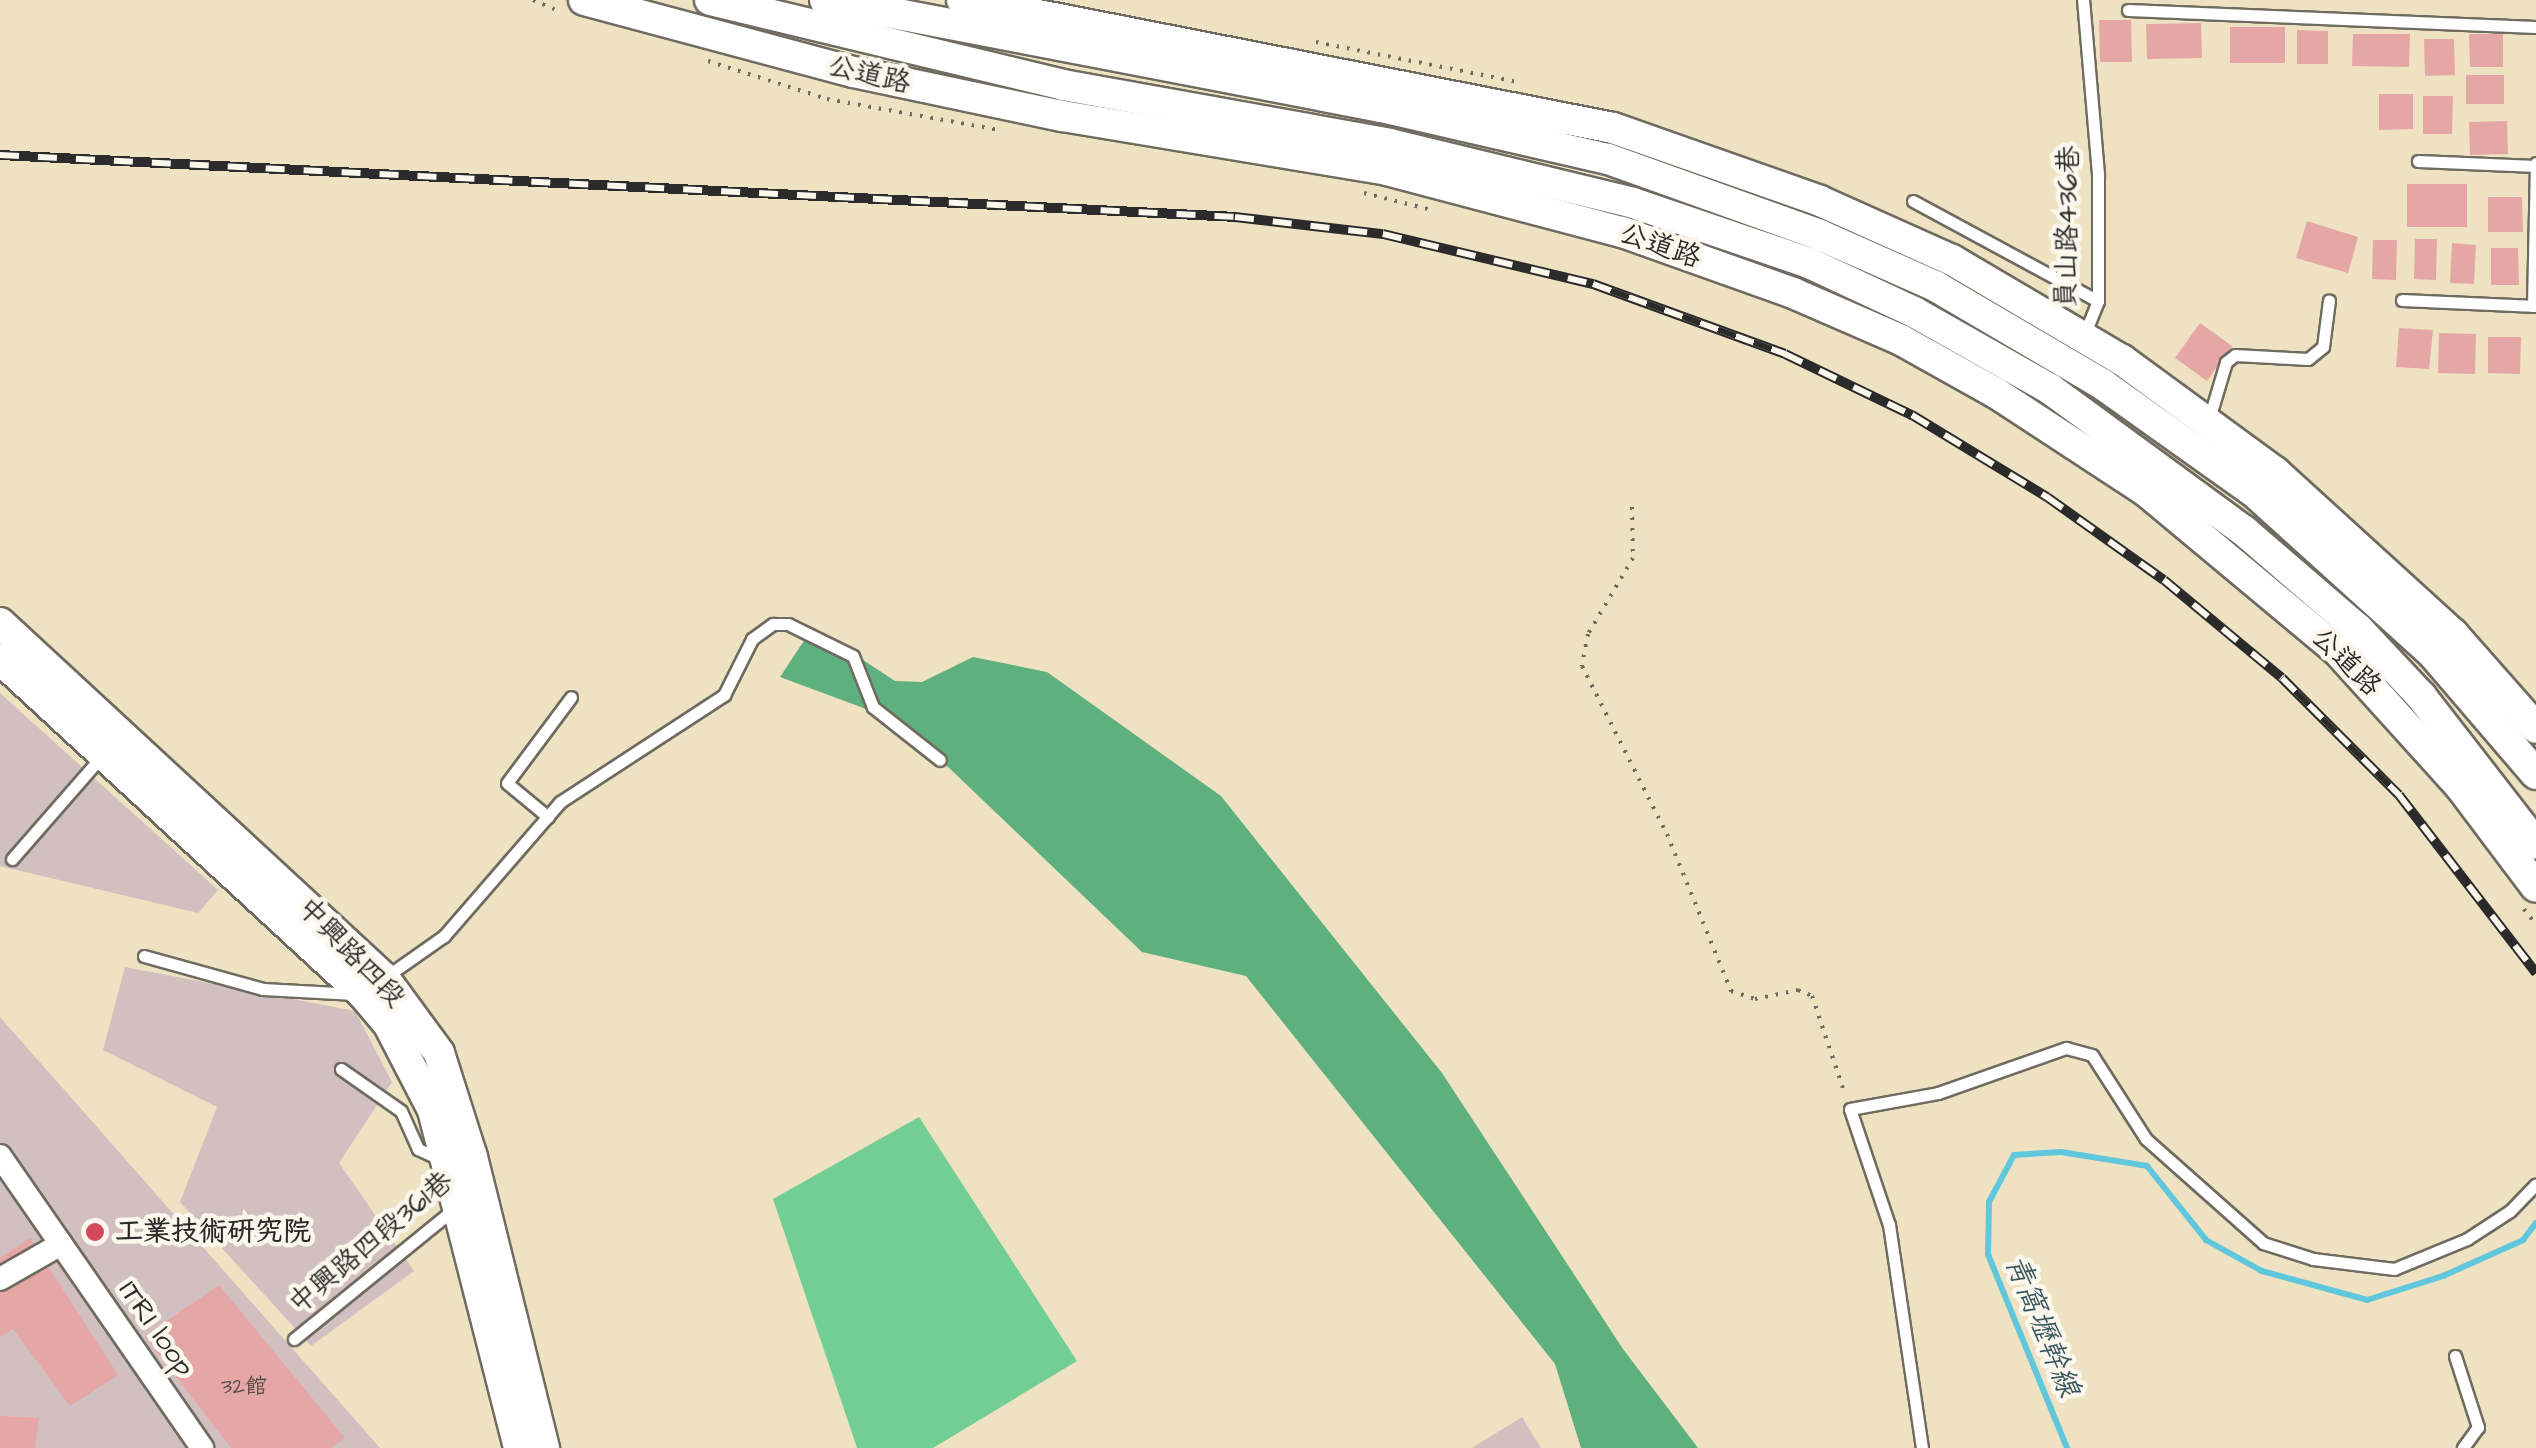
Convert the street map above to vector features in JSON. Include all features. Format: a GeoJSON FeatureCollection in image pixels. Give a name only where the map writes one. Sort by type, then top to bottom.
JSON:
{"type":"FeatureCollection","features":[{"type":"Feature","properties":{"kind":"street","name":"公道路"},"geometry":{"type":"LineString","coordinates":[[710,0],[1063,85],[1390,144],[1633,203],[1810,263],[1914,312],[2050,389],[2244,531],[2358,629],[2421,696],[2536,844]]}},
{"type":"Feature","properties":{"kind":"street"},"geometry":{"type":"LineString","coordinates":[[826,0],[1382,107],[1608,159],[1820,235],[1935,286],[2065,361],[2381,584],[2432,654],[2536,774]]}},
{"type":"Feature","properties":{"kind":"street"},"geometry":{"type":"LineString","coordinates":[[962,0],[1613,128],[1820,200],[1952,260],[2084,336],[2208,423],[2536,728]]}},
{"type":"Feature","properties":{"kind":"street","name":"公道路"},"geometry":{"type":"LineString","coordinates":[[576,8],[1062,116],[1387,170],[1622,232],[1793,292],[1901,340],[2030,427],[2146,491],[2338,651],[2460,786],[2529,896]]}},
{"type":"Feature","properties":{"kind":"street","name":"中興路四段"},"geometry":{"type":"LineString","coordinates":[[0,623],[111,746]]}},
{"type":"Feature","properties":{"kind":"street","name":"中興路四段"},"geometry":{"type":"LineString","coordinates":[[0,659],[111,746],[374,987],[439,1053],[519,1448]]}},
{"type":"Feature","properties":{"kind":"street","name":"ITRI loop"},"geometry":{"type":"LineString","coordinates":[[0,1156],[202,1448]]}},
{"type":"Feature","properties":{"kind":"street","name":"中興路四段"},"geometry":{"type":"LineString","coordinates":[[464,1178],[544,1448]]}},
{"type":"Feature","properties":{"kind":"street"},"geometry":{"type":"LineString","coordinates":[[0,1279],[61,1244]]}},
{"type":"Feature","properties":{"kind":"lane","name":"員山路436巷"},"geometry":{"type":"LineString","coordinates":[[2030,427],[2065,361],[2084,336],[2098,302],[2098,174],[2083,0]]}},
{"type":"Feature","properties":{"kind":"lane"},"geometry":{"type":"LineString","coordinates":[[2128,10],[2536,26]]}},
{"type":"Feature","properties":{"kind":"lane"},"geometry":{"type":"LineString","coordinates":[[2402,300],[2535,306],[2536,164],[2418,160]]}},
{"type":"Feature","properties":{"kind":"lane"},"geometry":{"type":"LineString","coordinates":[[1914,201],[2098,302]]}},
{"type":"Feature","properties":{"kind":"lane"},"geometry":{"type":"LineString","coordinates":[[2208,423],[2226,362],[2235,355],[2308,359],[2322,346],[2329,300]]}},
{"type":"Feature","properties":{"kind":"lane"},"geometry":{"type":"LineString","coordinates":[[144,956],[263,989],[374,987],[444,936],[560,802],[724,694],[752,639],[773,624],[788,624],[854,656],[873,707],[940,760]]}},
{"type":"Feature","properties":{"kind":"lane"},"geometry":{"type":"LineString","coordinates":[[548,817],[506,783],[571,697]]}},
{"type":"Feature","properties":{"kind":"lane"},"geometry":{"type":"LineString","coordinates":[[12,859],[111,746]]}},
{"type":"Feature","properties":{"kind":"lane"},"geometry":{"type":"LineString","coordinates":[[1922,1448],[1889,1225],[1850,1109],[1938,1094],[2066,1048],[2092,1056],[2146,1138],[2263,1243],[2312,1259],[2394,1269],[2466,1239],[2510,1212],[2536,1184]]}},
{"type":"Feature","properties":{"kind":"lane"},"geometry":{"type":"LineString","coordinates":[[341,1070],[401,1111],[418,1150],[464,1178]]}},
{"type":"Feature","properties":{"kind":"lane","name":"中興路四段361巷"},"geometry":{"type":"LineString","coordinates":[[294,1339],[464,1178]]}},
{"type":"Feature","properties":{"kind":"lane"},"geometry":{"type":"LineString","coordinates":[[2454,1356],[2478,1427],[2463,1448]]}},
{"type":"Feature","properties":{"kind":"path"},"geometry":{"type":"LineString","coordinates":[[534,0],[576,8]]}},
{"type":"Feature","properties":{"kind":"path"},"geometry":{"type":"LineString","coordinates":[[698,58],[827,99],[1009,132]]}},
{"type":"Feature","properties":{"kind":"path"},"geometry":{"type":"LineString","coordinates":[[1361,192],[1436,211]]}},
{"type":"Feature","properties":{"kind":"path"},"geometry":{"type":"LineString","coordinates":[[1632,507],[1633,558],[1588,634],[1582,666],[1667,834],[1730,992],[1755,999],[1798,990],[1812,996],[1850,1109]]}},
{"type":"Feature","properties":{"kind":"path"},"geometry":{"type":"LineString","coordinates":[[2529,896],[2536,925]]}},
{"type":"Feature","properties":{"kind":"shaded area"},"geometry":{"type":"Polygon","coordinates":[[[0,693],[218,890],[198,913],[0,866],[0,693]]]}},
{"type":"Feature","properties":{"kind":"shaded area"},"geometry":{"type":"Polygon","coordinates":[[[125,967],[355,1011],[392,1082],[339,1163],[414,1271],[311,1346],[180,1202],[217,1107],[103,1050],[125,967]]]}},
{"type":"Feature","properties":{"kind":"shaded area","name":"工業技術研究院"},"geometry":{"type":"Polygon","coordinates":[[[0,1017],[380,1448],[0,1448],[0,1017]]]}},
{"type":"Feature","properties":{"kind":"shaded area"},"geometry":{"type":"Polygon","coordinates":[[[1522,1417],[1541,1448],[1472,1448],[1522,1417]]]}},
{"type":"Feature","properties":{"kind":"green space"},"geometry":{"type":"Polygon","coordinates":[[[813,627],[895,681],[922,682],[973,657],[1047,672],[1221,796],[1442,1073],[1623,1349],[1698,1448],[1581,1448],[1555,1364],[1246,976],[1142,952],[901,722],[780,677],[813,627]]]}},
{"type":"Feature","properties":{"kind":"green space"},"geometry":{"type":"Polygon","coordinates":[[[919,1117],[1077,1361],[933,1448],[857,1448],[773,1199],[919,1117]]]}},
{"type":"Feature","properties":{"kind":"building"},"geometry":{"type":"Polygon","coordinates":[[[2099,20],[2131,20],[2132,62],[2100,62],[2099,20]]]}},
{"type":"Feature","properties":{"kind":"building"},"geometry":{"type":"Polygon","coordinates":[[[2201,23],[2202,58],[2147,59],[2146,24],[2201,23]]]}},
{"type":"Feature","properties":{"kind":"building"},"geometry":{"type":"Polygon","coordinates":[[[2230,27],[2285,27],[2285,63],[2230,63],[2230,27]]]}},
{"type":"Feature","properties":{"kind":"building"},"geometry":{"type":"Polygon","coordinates":[[[2297,30],[2328,31],[2328,64],[2297,64],[2297,30]]]}},
{"type":"Feature","properties":{"kind":"building"},"geometry":{"type":"Polygon","coordinates":[[[2353,34],[2410,34],[2409,67],[2352,66],[2353,34]]]}},
{"type":"Feature","properties":{"kind":"building"},"geometry":{"type":"Polygon","coordinates":[[[2469,34],[2503,34],[2503,67],[2470,67],[2469,34]]]}},
{"type":"Feature","properties":{"kind":"building"},"geometry":{"type":"Polygon","coordinates":[[[2424,39],[2454,39],[2455,75],[2425,76],[2424,39]]]}},
{"type":"Feature","properties":{"kind":"building"},"geometry":{"type":"Polygon","coordinates":[[[2466,75],[2504,75],[2504,104],[2466,104],[2466,75]]]}},
{"type":"Feature","properties":{"kind":"building"},"geometry":{"type":"Polygon","coordinates":[[[2379,94],[2413,94],[2413,129],[2379,130],[2379,94]]]}},
{"type":"Feature","properties":{"kind":"building"},"geometry":{"type":"Polygon","coordinates":[[[2423,96],[2453,96],[2452,134],[2423,134],[2423,96]]]}},
{"type":"Feature","properties":{"kind":"building"},"geometry":{"type":"Polygon","coordinates":[[[2507,121],[2508,154],[2470,155],[2469,122],[2507,121]]]}},
{"type":"Feature","properties":{"kind":"building"},"geometry":{"type":"Polygon","coordinates":[[[2407,184],[2467,184],[2467,227],[2407,227],[2407,184]]]}},
{"type":"Feature","properties":{"kind":"building"},"geometry":{"type":"Polygon","coordinates":[[[2488,197],[2522,197],[2523,232],[2488,232],[2488,197]]]}},
{"type":"Feature","properties":{"kind":"building"},"geometry":{"type":"Polygon","coordinates":[[[2307,221],[2358,237],[2348,273],[2296,258],[2307,221]]]}},
{"type":"Feature","properties":{"kind":"building"},"geometry":{"type":"Polygon","coordinates":[[[2415,239],[2437,239],[2436,280],[2414,279],[2415,239]]]}},
{"type":"Feature","properties":{"kind":"building"},"geometry":{"type":"Polygon","coordinates":[[[2373,240],[2397,240],[2396,280],[2372,279],[2373,240]]]}},
{"type":"Feature","properties":{"kind":"building"},"geometry":{"type":"Polygon","coordinates":[[[2452,243],[2476,245],[2474,284],[2450,283],[2452,243]]]}},
{"type":"Feature","properties":{"kind":"building"},"geometry":{"type":"Polygon","coordinates":[[[2491,248],[2518,248],[2519,285],[2491,285],[2491,248]]]}},
{"type":"Feature","properties":{"kind":"building"},"geometry":{"type":"Polygon","coordinates":[[[2200,323],[2232,346],[2207,381],[2175,358],[2200,323]]]}},
{"type":"Feature","properties":{"kind":"building"},"geometry":{"type":"Polygon","coordinates":[[[2399,328],[2433,330],[2429,369],[2396,367],[2399,328]]]}},
{"type":"Feature","properties":{"kind":"building"},"geometry":{"type":"Polygon","coordinates":[[[2439,333],[2476,334],[2475,374],[2438,373],[2439,333]]]}},
{"type":"Feature","properties":{"kind":"building"},"geometry":{"type":"Polygon","coordinates":[[[2488,337],[2521,337],[2520,374],[2488,373],[2488,337]]]}},
{"type":"Feature","properties":{"kind":"building"},"geometry":{"type":"Polygon","coordinates":[[[30,1238],[118,1375],[70,1406],[13,1329],[0,1337],[0,1258],[30,1238]]]}},
{"type":"Feature","properties":{"kind":"building"},"geometry":{"type":"Polygon","coordinates":[[[219,1285],[345,1438],[331,1448],[231,1448],[145,1336],[219,1285]]]}},
{"type":"Feature","properties":{"kind":"building"},"geometry":{"type":"Polygon","coordinates":[[[0,1416],[39,1418],[35,1448],[0,1448],[0,1416]]]}},
{"type":"Feature","properties":{"kind":"waterway","name":"青窩壢幹線"},"geometry":{"type":"LineString","coordinates":[[2067,1448],[1988,1254],[1989,1202],[2014,1155],[2061,1152],[2147,1166],[2206,1240],[2262,1271],[2367,1300],[2443,1276],[2523,1240],[2536,1223]]}},
{"type":"Feature","properties":{"kind":"railway"},"geometry":{"type":"LineString","coordinates":[[0,155],[1235,217],[1383,234],[1593,284],[1785,354],[1912,415],[2047,497],[2164,580],[2282,678],[2399,795],[2536,973]]}},
{"type":"Feature","properties":{"kind":"place","name":"工業技術研究院"},"geometry":{"type":"Point","coordinates":[95,1232]}}]}
